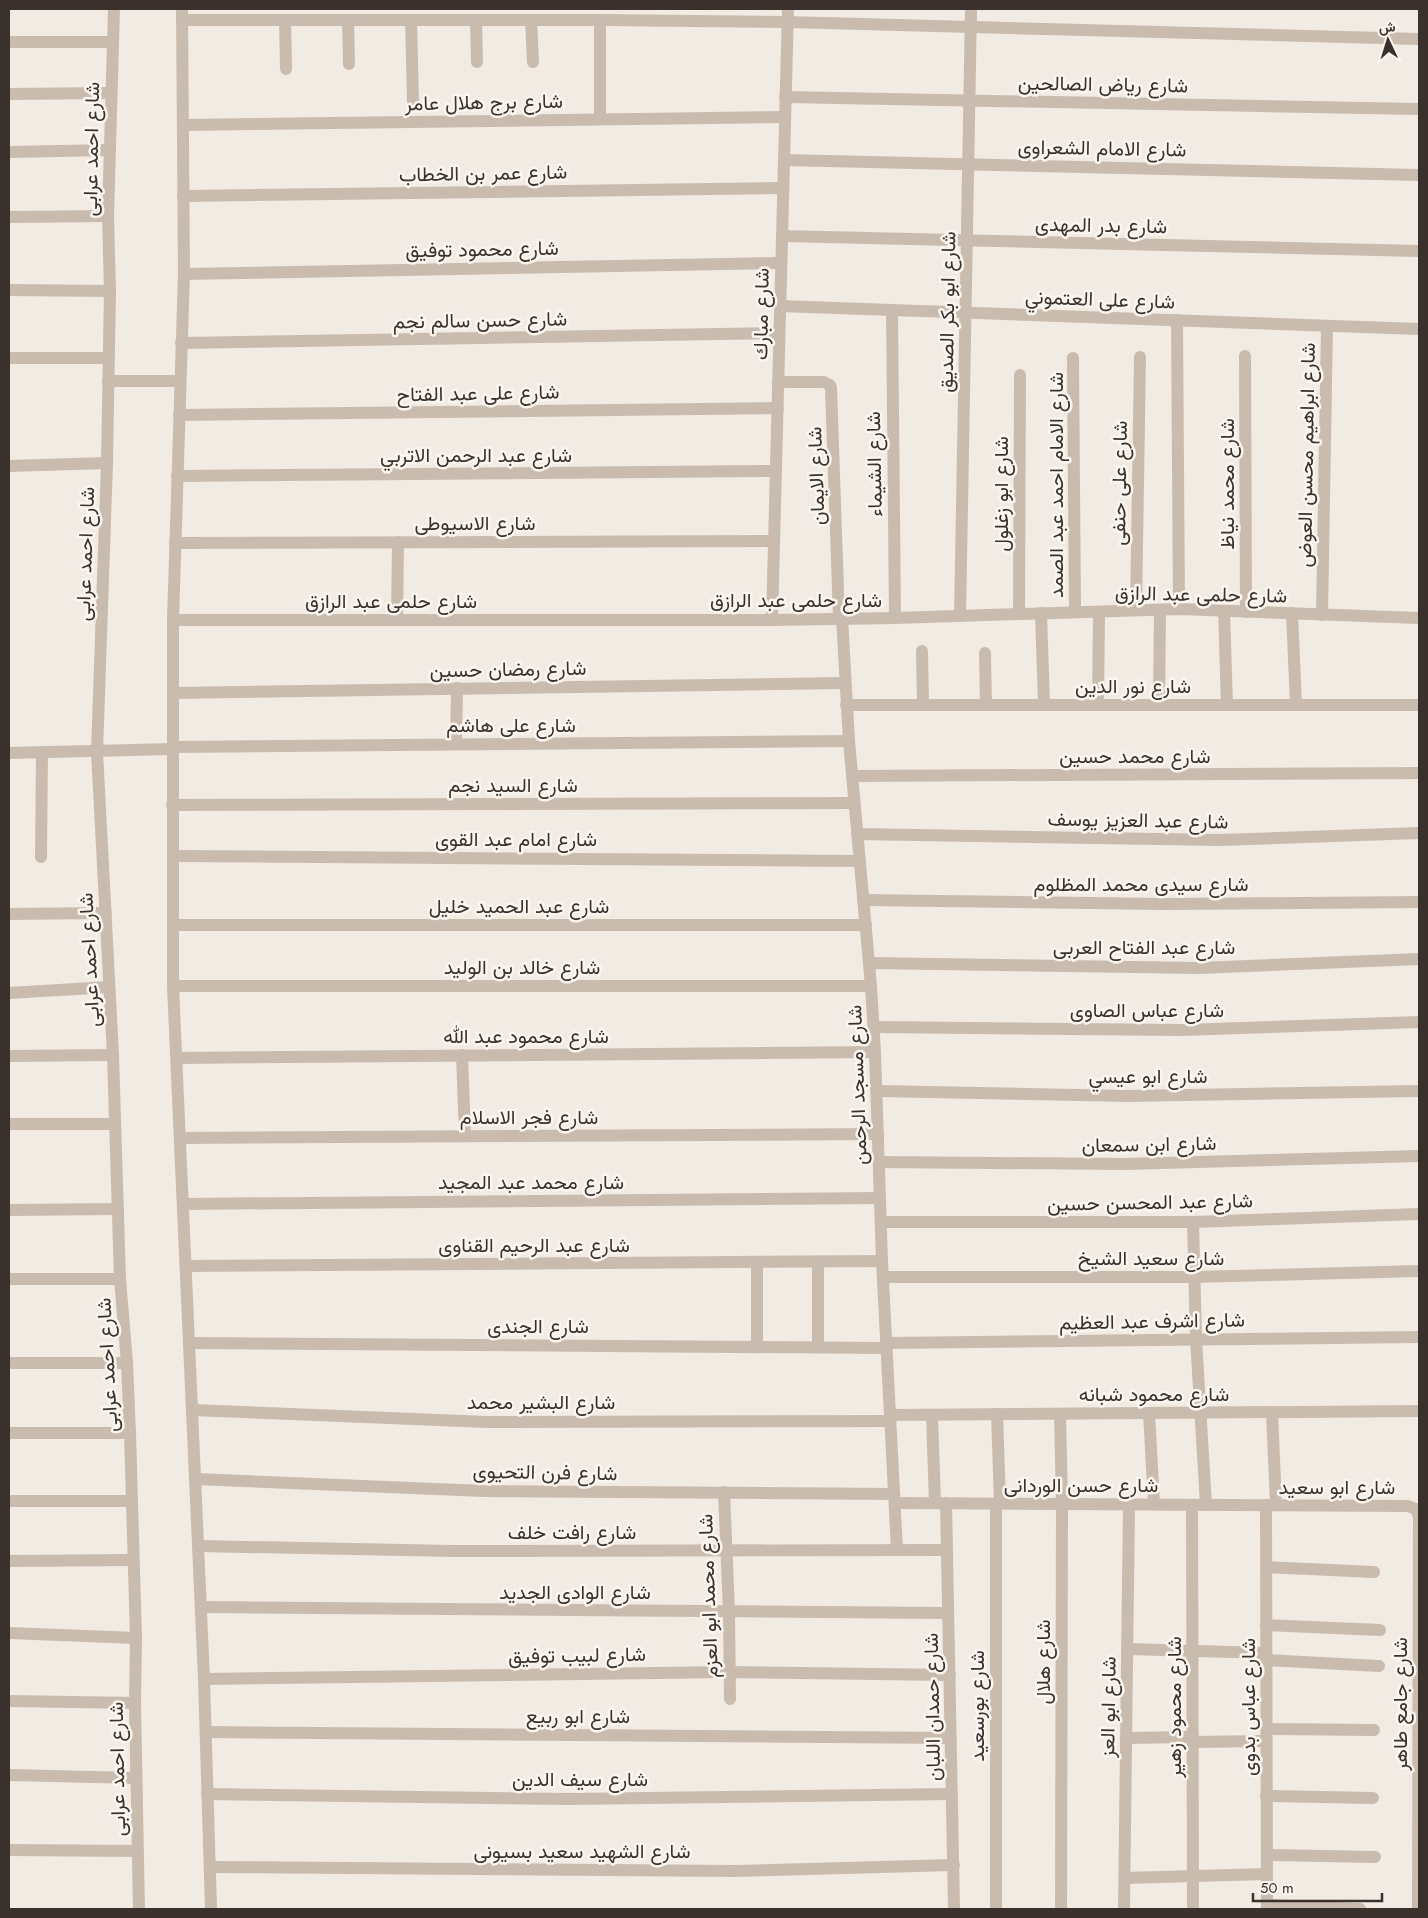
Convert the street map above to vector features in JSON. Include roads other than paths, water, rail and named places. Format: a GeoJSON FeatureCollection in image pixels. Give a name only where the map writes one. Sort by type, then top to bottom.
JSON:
{"type":"FeatureCollection","features":[{"type":"Feature","properties":{"kind":"street","name":"شارع احمد عرابى"},"geometry":{"type":"LineString","coordinates":[[114,9],[109,150],[110,291],[107,463],[97,752],[113,1055],[120,1279],[127,1363],[130,1433],[136,1638],[134,1703],[139,1909]]}},
{"type":"Feature","properties":{"kind":"street","name":"شارع مبارك"},"geometry":{"type":"LineString","coordinates":[[772,620],[788,9]]}},
{"type":"Feature","properties":{"kind":"street","name":"شارع ابو بكر الصديق"},"geometry":{"type":"LineString","coordinates":[[960,616],[971,9]]}},
{"type":"Feature","properties":{"kind":"street"},"geometry":{"type":"LineString","coordinates":[[211,1909],[204,1678],[176,1058],[173,925],[173,620],[184,274],[182,14],[285,20],[788,22],[1419,39]]}},
{"type":"Feature","properties":{"kind":"street"},"geometry":{"type":"LineString","coordinates":[[285,20],[286,69]]}},
{"type":"Feature","properties":{"kind":"street"},"geometry":{"type":"LineString","coordinates":[[348,20],[349,64]]}},
{"type":"Feature","properties":{"kind":"street"},"geometry":{"type":"LineString","coordinates":[[412,20],[413,101]]}},
{"type":"Feature","properties":{"kind":"street"},"geometry":{"type":"LineString","coordinates":[[476,20],[478,62]]}},
{"type":"Feature","properties":{"kind":"street"},"geometry":{"type":"LineString","coordinates":[[531,20],[533,62]]}},
{"type":"Feature","properties":{"kind":"street"},"geometry":{"type":"LineString","coordinates":[[600,20],[600,119]]}},
{"type":"Feature","properties":{"kind":"street"},"geometry":{"type":"LineString","coordinates":[[9,42],[113,42]]}},
{"type":"Feature","properties":{"kind":"street"},"geometry":{"type":"LineString","coordinates":[[9,94],[111,93]]}},
{"type":"Feature","properties":{"kind":"street","name":"شارع رياض الصالحين"},"geometry":{"type":"LineString","coordinates":[[786,97],[1419,109]]}},
{"type":"Feature","properties":{"kind":"street","name":"شارع برج هلال عامر"},"geometry":{"type":"LineString","coordinates":[[183,125],[785,117]]}},
{"type":"Feature","properties":{"kind":"street"},"geometry":{"type":"LineString","coordinates":[[9,152],[109,150]]}},
{"type":"Feature","properties":{"kind":"street","name":"شارع الامام الشعراوى"},"geometry":{"type":"LineString","coordinates":[[784,160],[1419,174]]}},
{"type":"Feature","properties":{"kind":"street","name":"شارع عمر بن الخطاب"},"geometry":{"type":"LineString","coordinates":[[183,196],[783,188]]}},
{"type":"Feature","properties":{"kind":"street"},"geometry":{"type":"LineString","coordinates":[[9,218],[108,216]]}},
{"type":"Feature","properties":{"kind":"street","name":"شارع بدر المهدى"},"geometry":{"type":"LineString","coordinates":[[782,236],[1419,251]]}},
{"type":"Feature","properties":{"kind":"street","name":"شارع محمود توفيق"},"geometry":{"type":"LineString","coordinates":[[184,274],[781,262]]}},
{"type":"Feature","properties":{"kind":"street"},"geometry":{"type":"LineString","coordinates":[[9,290],[110,291]]}},
{"type":"Feature","properties":{"kind":"street","name":"شارع على العتموني"},"geometry":{"type":"LineString","coordinates":[[780,306],[1419,329]]}},
{"type":"Feature","properties":{"kind":"street","name":"شارع الشيماء"},"geometry":{"type":"LineString","coordinates":[[892,310],[895,618]]}},
{"type":"Feature","properties":{"kind":"street"},"geometry":{"type":"LineString","coordinates":[[1177,320],[1179,609]]}},
{"type":"Feature","properties":{"kind":"street","name":"شارع ابراهيم محسن العوض"},"geometry":{"type":"LineString","coordinates":[[1322,614],[1327,326]]}},
{"type":"Feature","properties":{"kind":"street","name":"شارع حسن سالم نجم"},"geometry":{"type":"LineString","coordinates":[[181,343],[779,334]]}},
{"type":"Feature","properties":{"kind":"street","name":"شارع على حنفى"},"geometry":{"type":"LineString","coordinates":[[1136,610],[1140,356]]}},
{"type":"Feature","properties":{"kind":"street","name":"شارع محمد نياظ"},"geometry":{"type":"LineString","coordinates":[[1245,356],[1246,612]]}},
{"type":"Feature","properties":{"kind":"street"},"geometry":{"type":"LineString","coordinates":[[9,358],[109,358]]}},
{"type":"Feature","properties":{"kind":"street","name":"شارع الامام احمد عبد الصمد"},"geometry":{"type":"LineString","coordinates":[[1073,358],[1075,612]]}},
{"type":"Feature","properties":{"kind":"street","name":"شارع ابو زغلول"},"geometry":{"type":"LineString","coordinates":[[1020,375],[1020,614]]}},
{"type":"Feature","properties":{"kind":"street"},"geometry":{"type":"LineString","coordinates":[[108,381],[180,381]]}},
{"type":"Feature","properties":{"kind":"street","name":"شارع الايمان"},"geometry":{"type":"LineString","coordinates":[[778,382],[824,382],[831,388],[840,618]]}},
{"type":"Feature","properties":{"kind":"street","name":"شارع على عبد الفتاح"},"geometry":{"type":"LineString","coordinates":[[179,416],[778,408]]}},
{"type":"Feature","properties":{"kind":"street"},"geometry":{"type":"LineString","coordinates":[[9,466],[107,463]]}},
{"type":"Feature","properties":{"kind":"street","name":"شارع عبد الرحمن الاتربي"},"geometry":{"type":"LineString","coordinates":[[177,476],[776,471]]}},
{"type":"Feature","properties":{"kind":"street","name":"شارع الاسيوطى"},"geometry":{"type":"LineString","coordinates":[[175,543],[774,541]]}},
{"type":"Feature","properties":{"kind":"street"},"geometry":{"type":"LineString","coordinates":[[397,620],[398,542]]}},
{"type":"Feature","properties":{"kind":"street","name":"شارع حلمى عبد الرازق"},"geometry":{"type":"LineString","coordinates":[[173,620],[772,620],[1179,609],[1419,618]]}},
{"type":"Feature","properties":{"kind":"street"},"geometry":{"type":"LineString","coordinates":[[1159,705],[1160,610]]}},
{"type":"Feature","properties":{"kind":"street"},"geometry":{"type":"LineString","coordinates":[[1224,611],[1227,705]]}},
{"type":"Feature","properties":{"kind":"street"},"geometry":{"type":"LineString","coordinates":[[1098,705],[1099,612]]}},
{"type":"Feature","properties":{"kind":"street"},"geometry":{"type":"LineString","coordinates":[[1041,613],[1044,704]]}},
{"type":"Feature","properties":{"kind":"street"},"geometry":{"type":"LineString","coordinates":[[1292,614],[1296,705]]}},
{"type":"Feature","properties":{"kind":"street","name":"شارع مسجد الرحمن"},"geometry":{"type":"LineString","coordinates":[[840,618],[854,803],[872,986],[882,1261],[897,1550]]}},
{"type":"Feature","properties":{"kind":"street"},"geometry":{"type":"LineString","coordinates":[[922,651],[923,705]]}},
{"type":"Feature","properties":{"kind":"street"},"geometry":{"type":"LineString","coordinates":[[985,653],[986,704]]}},
{"type":"Feature","properties":{"kind":"street","name":"شارع رمضان حسين"},"geometry":{"type":"LineString","coordinates":[[173,693],[844,683]]}},
{"type":"Feature","properties":{"kind":"street"},"geometry":{"type":"LineString","coordinates":[[456,688],[456,744]]}},
{"type":"Feature","properties":{"kind":"street","name":"شارع نور الدين"},"geometry":{"type":"LineString","coordinates":[[846,705],[1419,705]]}},
{"type":"Feature","properties":{"kind":"street","name":"شارع على هاشم"},"geometry":{"type":"LineString","coordinates":[[9,753],[97,752],[173,748],[849,741]]}},
{"type":"Feature","properties":{"kind":"street"},"geometry":{"type":"LineString","coordinates":[[41,857],[42,752]]}},
{"type":"Feature","properties":{"kind":"street","name":"شارع محمد حسين"},"geometry":{"type":"LineString","coordinates":[[852,776],[1419,772]]}},
{"type":"Feature","properties":{"kind":"street","name":"شارع السيد نجم"},"geometry":{"type":"LineString","coordinates":[[172,805],[854,803]]}},
{"type":"Feature","properties":{"kind":"street","name":"شارع عبد العزيز يوسف"},"geometry":{"type":"LineString","coordinates":[[857,834],[1220,840],[1419,833]]}},
{"type":"Feature","properties":{"kind":"street","name":"شارع امام عبد القوى"},"geometry":{"type":"LineString","coordinates":[[173,856],[860,861]]}},
{"type":"Feature","properties":{"kind":"street","name":"شارع سيدى محمد المظلوم"},"geometry":{"type":"LineString","coordinates":[[864,900],[1163,904],[1419,902]]}},
{"type":"Feature","properties":{"kind":"street"},"geometry":{"type":"LineString","coordinates":[[9,914],[106,913]]}},
{"type":"Feature","properties":{"kind":"street","name":"شارع عبد الحميد خليل"},"geometry":{"type":"LineString","coordinates":[[173,925],[866,925]]}},
{"type":"Feature","properties":{"kind":"street","name":"شارع عبد الفتاح العربى"},"geometry":{"type":"LineString","coordinates":[[869,964],[1199,968],[1419,959]]}},
{"type":"Feature","properties":{"kind":"street","name":"شارع خالد بن الوليد"},"geometry":{"type":"LineString","coordinates":[[174,986],[872,986]]}},
{"type":"Feature","properties":{"kind":"street"},"geometry":{"type":"LineString","coordinates":[[9,993],[109,988]]}},
{"type":"Feature","properties":{"kind":"street","name":"شارع عباس الصاوى"},"geometry":{"type":"LineString","coordinates":[[874,1027],[1182,1030],[1419,1022]]}},
{"type":"Feature","properties":{"kind":"street","name":"شارع محمود عبد الله"},"geometry":{"type":"LineString","coordinates":[[176,1058],[875,1052]]}},
{"type":"Feature","properties":{"kind":"street"},"geometry":{"type":"LineString","coordinates":[[9,1056],[113,1055]]}},
{"type":"Feature","properties":{"kind":"street"},"geometry":{"type":"LineString","coordinates":[[462,1055],[465,1136]]}},
{"type":"Feature","properties":{"kind":"street","name":"شارع ابو عيسي"},"geometry":{"type":"LineString","coordinates":[[877,1092],[1128,1096],[1419,1091]]}},
{"type":"Feature","properties":{"kind":"street"},"geometry":{"type":"LineString","coordinates":[[9,1124],[115,1124]]}},
{"type":"Feature","properties":{"kind":"street","name":"شارع فجر الاسلام"},"geometry":{"type":"LineString","coordinates":[[180,1138],[878,1134]]}},
{"type":"Feature","properties":{"kind":"street","name":"شارع ابن سمعان"},"geometry":{"type":"LineString","coordinates":[[879,1162],[1125,1164],[1419,1156]]}},
{"type":"Feature","properties":{"kind":"street","name":"شارع محمد عبد المجيد"},"geometry":{"type":"LineString","coordinates":[[183,1204],[880,1198]]}},
{"type":"Feature","properties":{"kind":"street"},"geometry":{"type":"LineString","coordinates":[[9,1210],[118,1209]]}},
{"type":"Feature","properties":{"kind":"street","name":"شارع عبد المحسن حسين"},"geometry":{"type":"LineString","coordinates":[[881,1222],[1193,1222],[1419,1214]]}},
{"type":"Feature","properties":{"kind":"street"},"geometry":{"type":"LineString","coordinates":[[1193,1222],[1196,1339],[1206,1505]]}},
{"type":"Feature","properties":{"kind":"street","name":"شارع عبد الرحيم القناوى"},"geometry":{"type":"LineString","coordinates":[[186,1266],[882,1261]]}},
{"type":"Feature","properties":{"kind":"street"},"geometry":{"type":"LineString","coordinates":[[757,1262],[757,1347]]}},
{"type":"Feature","properties":{"kind":"street"},"geometry":{"type":"LineString","coordinates":[[818,1262],[818,1347]]}},
{"type":"Feature","properties":{"kind":"street","name":"شارع سعيد الشيخ"},"geometry":{"type":"LineString","coordinates":[[883,1277],[1194,1277],[1419,1271]]}},
{"type":"Feature","properties":{"kind":"street"},"geometry":{"type":"LineString","coordinates":[[9,1279],[120,1279]]}},
{"type":"Feature","properties":{"kind":"street","name":"شارع اشرف عبد العظيم"},"geometry":{"type":"LineString","coordinates":[[886,1346],[1196,1339],[1419,1337]]}},
{"type":"Feature","properties":{"kind":"street","name":"شارع الجندى"},"geometry":{"type":"LineString","coordinates":[[189,1343],[757,1347],[886,1346]]}},
{"type":"Feature","properties":{"kind":"street"},"geometry":{"type":"LineString","coordinates":[[9,1363],[127,1363]]}},
{"type":"Feature","properties":{"kind":"street","name":"شارع البشير محمد"},"geometry":{"type":"LineString","coordinates":[[192,1410],[487,1422],[890,1418]]}},
{"type":"Feature","properties":{"kind":"street","name":"شارع محمود شبانه"},"geometry":{"type":"LineString","coordinates":[[890,1418],[997,1414],[1419,1411]]}},
{"type":"Feature","properties":{"kind":"street","name":"شارع عباس بدوى"},"geometry":{"type":"LineString","coordinates":[[1267,1907],[1266,1567],[1271,1505],[1272,1412]]}},
{"type":"Feature","properties":{"kind":"street"},"geometry":{"type":"LineString","coordinates":[[1149,1413],[1154,1504]]}},
{"type":"Feature","properties":{"kind":"street","name":"شارع بورسعيد"},"geometry":{"type":"LineString","coordinates":[[996,1909],[997,1414]]}},
{"type":"Feature","properties":{"kind":"street","name":"شارع هلال"},"geometry":{"type":"LineString","coordinates":[[1060,1414],[1062,1504],[1061,1909]]}},
{"type":"Feature","properties":{"kind":"street","name":"شارع حمدان اللبان"},"geometry":{"type":"LineString","coordinates":[[932,1415],[947,1550],[954,1909]]}},
{"type":"Feature","properties":{"kind":"street"},"geometry":{"type":"LineString","coordinates":[[9,1433],[130,1433]]}},
{"type":"Feature","properties":{"kind":"street","name":"شارع فرن التحيوى"},"geometry":{"type":"LineString","coordinates":[[195,1479],[484,1491],[724,1492],[894,1498]]}},
{"type":"Feature","properties":{"kind":"street","name":"شارع محمد ابو العزم"},"geometry":{"type":"LineString","coordinates":[[724,1492],[729,1612],[730,1699]]}},
{"type":"Feature","properties":{"kind":"street","name":"شارع حسن الوردانى"},"geometry":{"type":"LineString","coordinates":[[894,1498],[941,1503],[1271,1505]]}},
{"type":"Feature","properties":{"kind":"street"},"geometry":{"type":"LineString","coordinates":[[9,1501],[132,1501]]}},
{"type":"Feature","properties":{"kind":"street","name":"شارع ابو العز"},"geometry":{"type":"LineString","coordinates":[[1124,1909],[1129,1504]]}},
{"type":"Feature","properties":{"kind":"street","name":"شارع محمود زهير"},"geometry":{"type":"LineString","coordinates":[[1192,1505],[1193,1909]]}},
{"type":"Feature","properties":{"kind":"street","name":"شارع ابو سعيد"},"geometry":{"type":"LineString","coordinates":[[1271,1505],[1408,1506]]}},
{"type":"Feature","properties":{"kind":"street","name":"شارع جامع طاهر"},"geometry":{"type":"LineString","coordinates":[[1408,1506],[1416,1509],[1419,1517],[1418,1909]]}},
{"type":"Feature","properties":{"kind":"street","name":"شارع رافت خلف"},"geometry":{"type":"LineString","coordinates":[[198,1546],[454,1551],[947,1550]]}},
{"type":"Feature","properties":{"kind":"street"},"geometry":{"type":"LineString","coordinates":[[9,1561],[133,1560]]}},
{"type":"Feature","properties":{"kind":"street"},"geometry":{"type":"LineString","coordinates":[[1266,1567],[1374,1572]]}},
{"type":"Feature","properties":{"kind":"street","name":"شارع الوادى الجديد"},"geometry":{"type":"LineString","coordinates":[[201,1607],[948,1613]]}},
{"type":"Feature","properties":{"kind":"street"},"geometry":{"type":"LineString","coordinates":[[1266,1624],[1380,1630]]}},
{"type":"Feature","properties":{"kind":"street"},"geometry":{"type":"LineString","coordinates":[[9,1633],[136,1638]]}},
{"type":"Feature","properties":{"kind":"street"},"geometry":{"type":"LineString","coordinates":[[1127,1649],[1193,1651],[1379,1666]]}},
{"type":"Feature","properties":{"kind":"street","name":"شارع لبيب توفيق"},"geometry":{"type":"LineString","coordinates":[[204,1678],[730,1672],[950,1675]]}},
{"type":"Feature","properties":{"kind":"street"},"geometry":{"type":"LineString","coordinates":[[9,1701],[134,1703]]}},
{"type":"Feature","properties":{"kind":"street"},"geometry":{"type":"LineString","coordinates":[[1126,1738],[1193,1739],[1374,1730]]}},
{"type":"Feature","properties":{"kind":"street","name":"شارع ابو ربيع"},"geometry":{"type":"LineString","coordinates":[[206,1732],[951,1738]]}},
{"type":"Feature","properties":{"kind":"street"},"geometry":{"type":"LineString","coordinates":[[9,1776],[136,1778]]}},
{"type":"Feature","properties":{"kind":"street","name":"شارع سيف الدين"},"geometry":{"type":"LineString","coordinates":[[207,1794],[568,1799],[952,1794]]}},
{"type":"Feature","properties":{"kind":"street"},"geometry":{"type":"LineString","coordinates":[[1266,1796],[1372,1798]]}},
{"type":"Feature","properties":{"kind":"street"},"geometry":{"type":"LineString","coordinates":[[9,1850],[137,1851]]}},
{"type":"Feature","properties":{"kind":"street"},"geometry":{"type":"LineString","coordinates":[[1267,1855],[1375,1856]]}},
{"type":"Feature","properties":{"kind":"street","name":"شارع الشهيد سعيد بسيونى"},"geometry":{"type":"LineString","coordinates":[[210,1867],[736,1871],[954,1866]]}},
{"type":"Feature","properties":{"kind":"street"},"geometry":{"type":"LineString","coordinates":[[1125,1878],[1266,1874]]}},
{"type":"Feature","properties":{"kind":"street"},"geometry":{"type":"LineString","coordinates":[[1267,1907],[1360,1909]]}}]}
